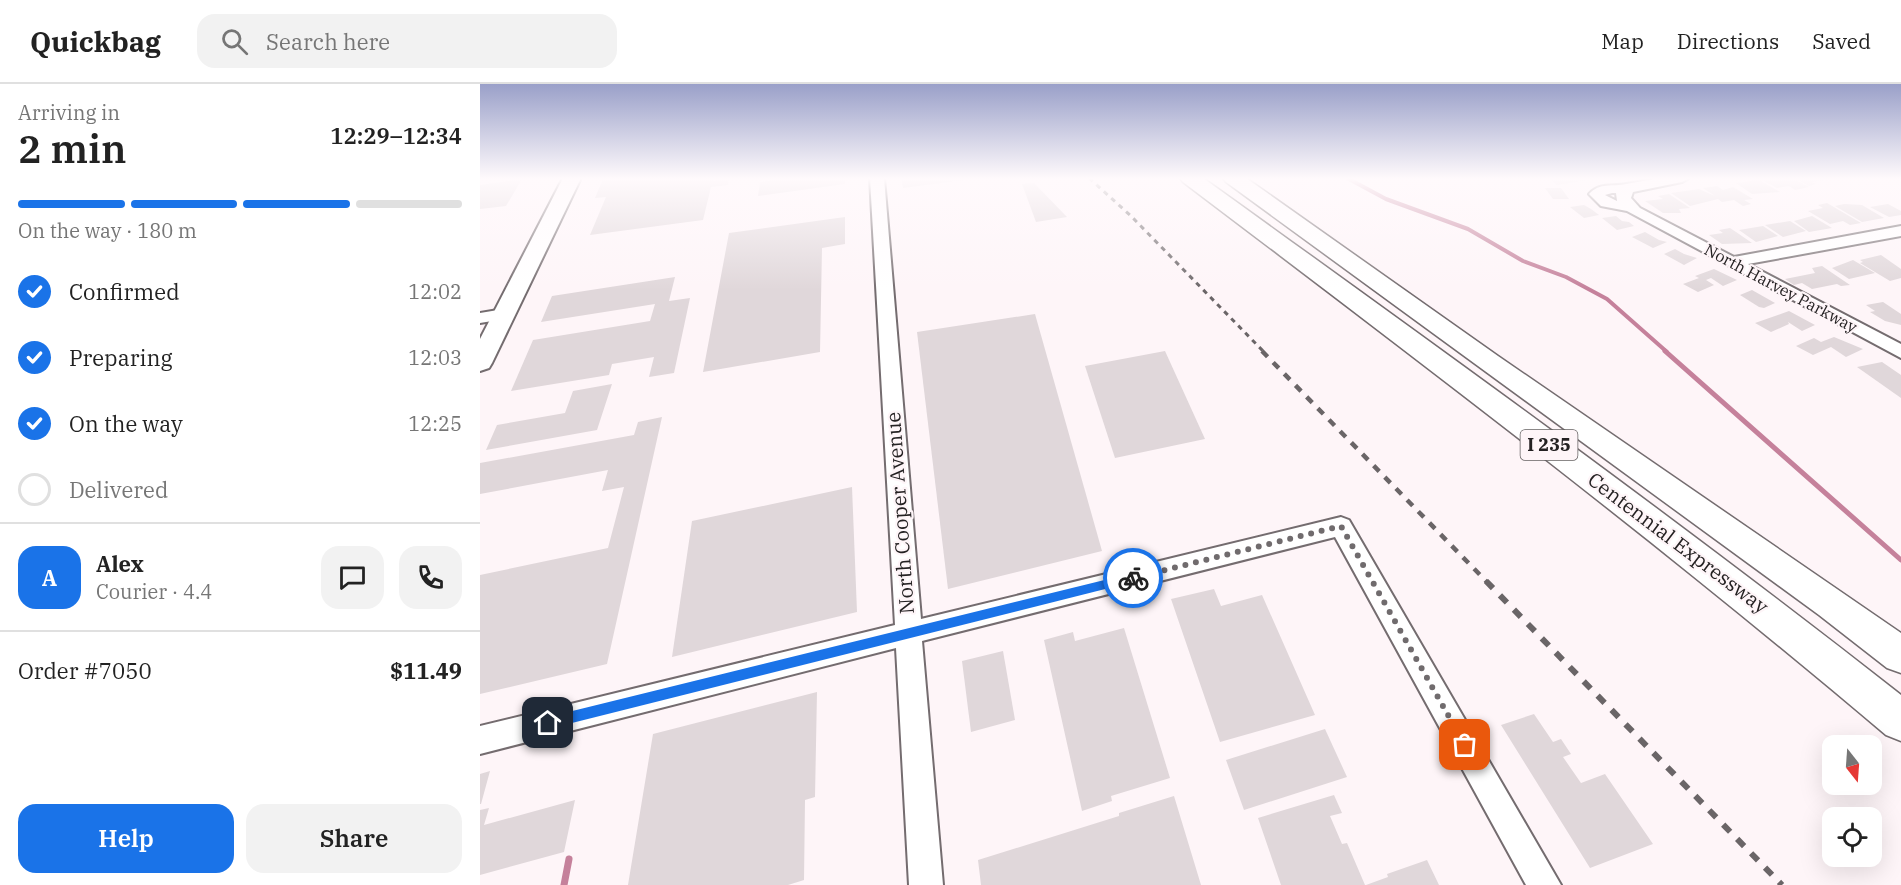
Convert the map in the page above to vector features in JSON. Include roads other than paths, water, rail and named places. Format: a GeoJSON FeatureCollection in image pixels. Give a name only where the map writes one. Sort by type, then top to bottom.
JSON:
{"type":"FeatureCollection","features":[{"type":"Feature","properties":{"kind":"highway","name":"Centennial Expressway"},"geometry":{"type":"LineString","coordinates":[[1241,215],[1470,385],[1775,618],[1901,721]]}},
{"type":"Feature","properties":{"kind":"highway","name":"Centennial Expressway"},"geometry":{"type":"LineString","coordinates":[[1285,215],[1901,656]]}},
{"type":"Feature","properties":{"kind":"highway"},"geometry":{"type":"LineString","coordinates":[[1605,445],[1901,628]]}},
{"type":"Feature","properties":{"kind":"main road"},"geometry":{"type":"LineString","coordinates":[[480,363],[491,321],[551,215]]}},
{"type":"Feature","properties":{"kind":"street","name":"North Cooper Avenue"},"geometry":{"type":"LineString","coordinates":[[880,215],[926,885]]}},
{"type":"Feature","properties":{"kind":"street","name":"North Harvey Parkway"},"geometry":{"type":"LineString","coordinates":[[1645,215],[1901,352]]}},
{"type":"Feature","properties":{"kind":"street"},"geometry":{"type":"LineString","coordinates":[[1732,262],[1901,231]]}},
{"type":"Feature","properties":{"kind":"street"},"geometry":{"type":"LineString","coordinates":[[480,740],[1341,526],[1544,885]]}},
{"type":"Feature","properties":{"kind":"waterway"},"geometry":{"type":"LineString","coordinates":[[1431,215],[1468,229],[1523,261],[1566,277],[1607,299],[1667,352]]}},
{"type":"Feature","properties":{"kind":"waterway"},"geometry":{"type":"LineString","coordinates":[[1665,351],[1901,560]]}},
{"type":"Feature","properties":{"kind":"waterway"},"geometry":{"type":"LineString","coordinates":[[564,885],[569,859]]}},
{"type":"Feature","properties":{"kind":"railway"},"geometry":{"type":"LineString","coordinates":[[1130,215],[1264,352]]}},
{"type":"Feature","properties":{"kind":"railway"},"geometry":{"type":"LineString","coordinates":[[1262,351],[1487,582]]}},
{"type":"Feature","properties":{"kind":"railway"},"geometry":{"type":"LineString","coordinates":[[1486,581],[1782,885]]}}]}
